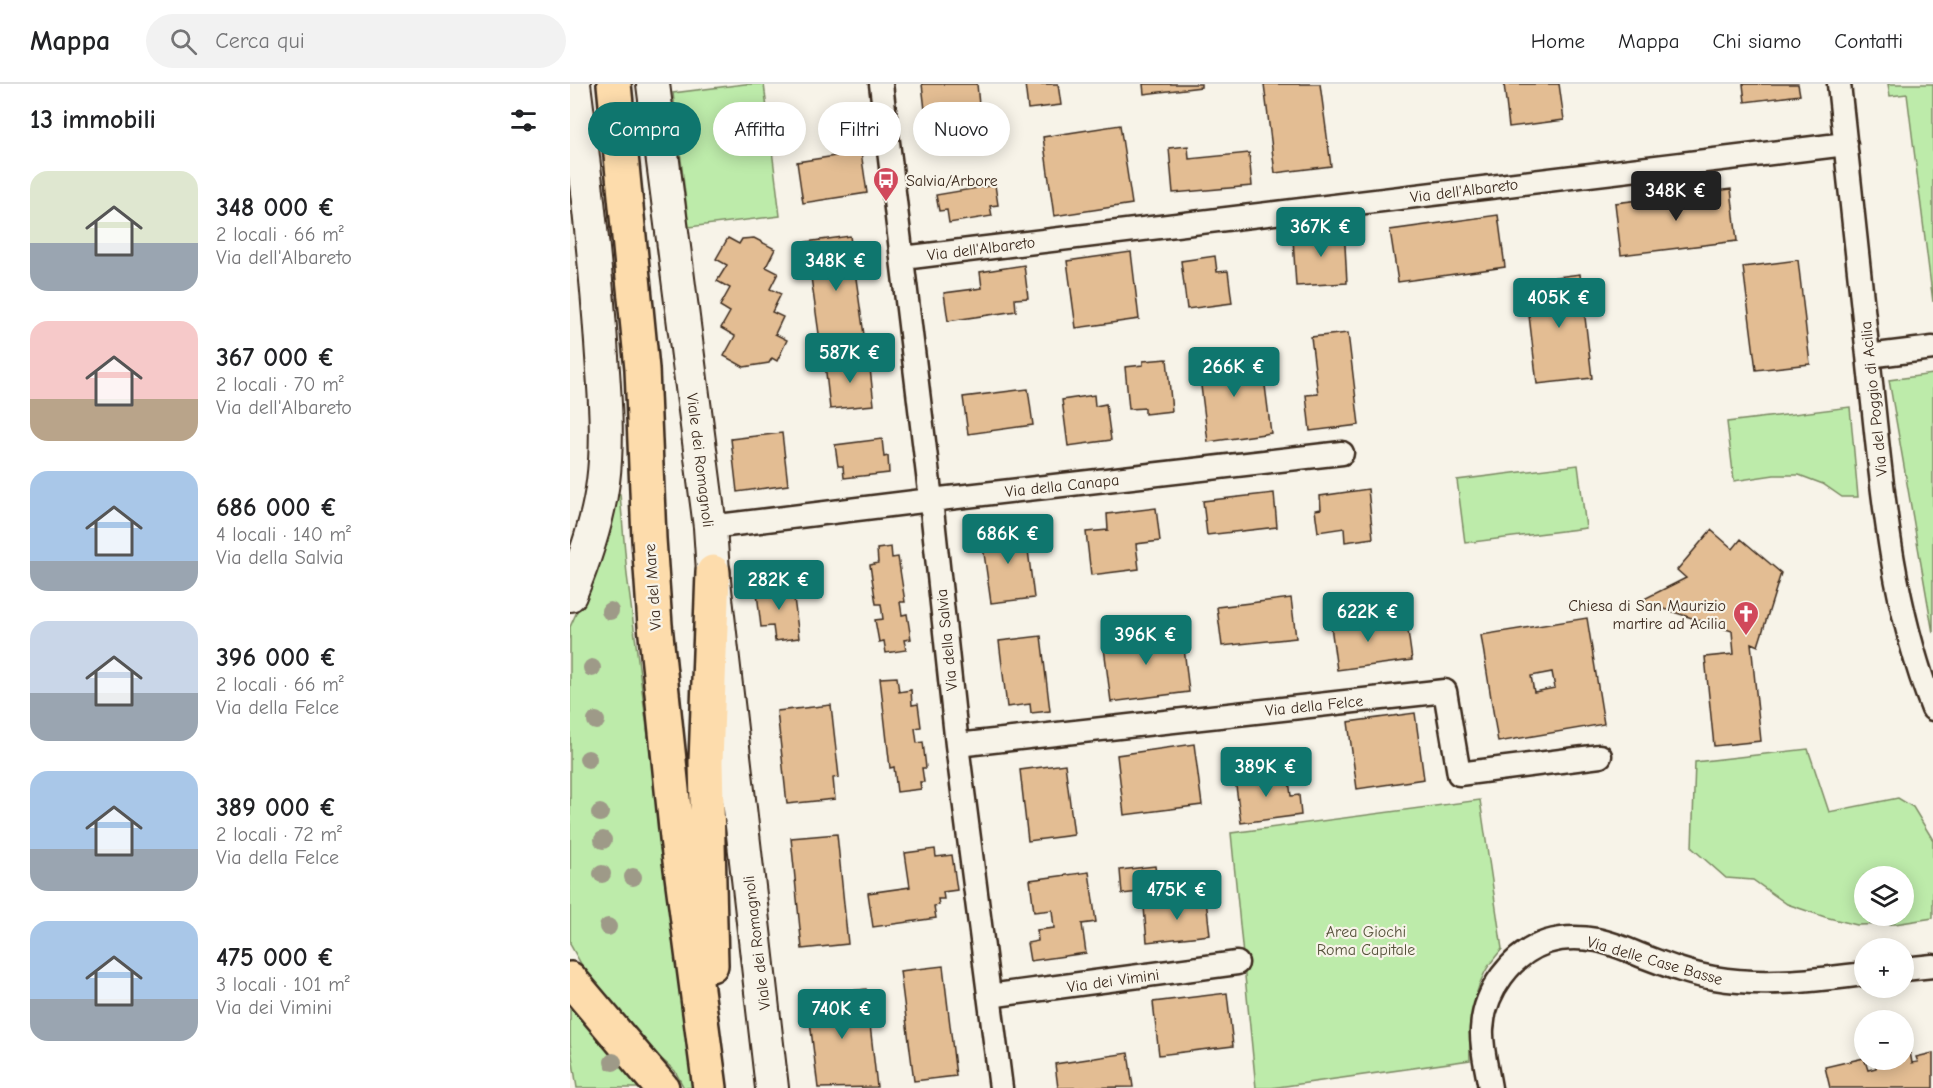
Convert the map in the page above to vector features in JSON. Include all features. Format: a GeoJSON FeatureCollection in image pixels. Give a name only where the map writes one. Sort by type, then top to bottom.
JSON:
{"type":"FeatureCollection","features":[{"type":"Feature","properties":{"kind":"main road"},"geometry":{"type":"LineString","coordinates":[[570,595],[585,559],[595,522],[606,446],[606,412],[597,291],[574,84]]}},
{"type":"Feature","properties":{"kind":"main road","name":"Via del Mare"},"geometry":{"type":"LineString","coordinates":[[614,84],[642,369],[655,625],[677,838],[709,1080]]}},
{"type":"Feature","properties":{"kind":"main road","name":"Viale dei Romagnoli"},"geometry":{"type":"LineString","coordinates":[[653,84],[710,527],[713,572],[772,1088]]}},
{"type":"Feature","properties":{"kind":"main road"},"geometry":{"type":"LineString","coordinates":[[709,1080],[711,931],[706,736],[713,572]]}},
{"type":"Feature","properties":{"kind":"main road"},"geometry":{"type":"LineString","coordinates":[[570,979],[662,1088]]}},
{"type":"Feature","properties":{"kind":"street","name":"Via della Salvia"},"geometry":{"type":"LineString","coordinates":[[881,84],[931,500],[957,745],[1001,1088]]}},
{"type":"Feature","properties":{"kind":"street","name":"Via del Poggio di Acilia"},"geometry":{"type":"LineString","coordinates":[[1839,84],[1890,551],[1907,632],[1933,709]]}},
{"type":"Feature","properties":{"kind":"street","name":"Via dell'Albareto"},"geometry":{"type":"LineString","coordinates":[[903,258],[1846,144]]}},
{"type":"Feature","properties":{"kind":"street"},"geometry":{"type":"LineString","coordinates":[[1868,356],[1933,348]]}},
{"type":"Feature","properties":{"kind":"street","name":"Via della Canapa"},"geometry":{"type":"LineString","coordinates":[[710,527],[1342,453]]}},
{"type":"Feature","properties":{"kind":"street","name":"Via della Felce"},"geometry":{"type":"LineString","coordinates":[[957,745],[1445,691],[1459,774],[1600,756]]}},
{"type":"Feature","properties":{"kind":"street","name":"Via delle Case Basse"},"geometry":{"type":"LineString","coordinates":[[1490,1088],[1482,1040],[1486,1006],[1499,980],[1515,961],[1544,943],[1570,938],[1598,940],[1682,970],[1730,981],[1791,982],[1854,975]]}},
{"type":"Feature","properties":{"kind":"street","name":"Via dei Vimini"},"geometry":{"type":"LineString","coordinates":[[989,996],[1238,963]]}},
{"type":"Feature","properties":{"kind":"street"},"geometry":{"type":"LineString","coordinates":[[1914,968],[1933,966]]}},
{"type":"Feature","properties":{"kind":"green space"},"geometry":{"type":"Polygon","coordinates":[[[745,84],[764,84],[766,102],[713,102],[713,156],[773,156],[780,216],[689,227],[681,156],[701,156],[701,102],[674,102],[673,93],[745,84]]]}},
{"type":"Feature","properties":{"kind":"green space"},"geometry":{"type":"Polygon","coordinates":[[[1888,84],[1933,84],[1933,302],[1907,94],[1890,96],[1888,84]]]}},
{"type":"Feature","properties":{"kind":"green space"},"geometry":{"type":"Polygon","coordinates":[[[1933,374],[1933,633],[1889,380],[1933,374]]]}},
{"type":"Feature","properties":{"kind":"green space"},"geometry":{"type":"Polygon","coordinates":[[[1850,407],[1858,497],[1842,497],[1823,484],[1799,475],[1774,475],[1734,481],[1727,422],[1850,407]]]}},
{"type":"Feature","properties":{"kind":"green space"},"geometry":{"type":"Polygon","coordinates":[[[1578,465],[1586,528],[1465,543],[1457,480],[1578,465]]]}},
{"type":"Feature","properties":{"kind":"green space"},"geometry":{"type":"Polygon","coordinates":[[[616,492],[620,494],[627,575],[694,1088],[684,1088],[675,1071],[656,1054],[585,971],[570,944],[570,627],[583,598],[616,492]]]}},
{"type":"Feature","properties":{"kind":"green space"},"geometry":{"type":"Polygon","coordinates":[[[1808,749],[1829,812],[1898,798],[1913,807],[1933,840],[1933,918],[1914,921],[1914,866],[1854,866],[1854,924],[1787,904],[1753,880],[1726,878],[1692,848],[1695,762],[1808,749]]]}},
{"type":"Feature","properties":{"kind":"green space","name":"Area Giochi Roma Capitale"},"geometry":{"type":"Polygon","coordinates":[[[1480,800],[1502,949],[1487,969],[1477,992],[1471,1026],[1470,1060],[1271,1088],[1256,1088],[1231,833],[1480,800]]]}},
{"type":"Feature","properties":{"kind":"green space"},"geometry":{"type":"Polygon","coordinates":[[[570,998],[648,1088],[577,1088],[570,1043],[570,998]]]}},
{"type":"Feature","properties":{"kind":"building"},"geometry":{"type":"Polygon","coordinates":[[[922,84],[977,84],[979,102],[924,102],[922,84]]]}},
{"type":"Feature","properties":{"kind":"building"},"geometry":{"type":"Polygon","coordinates":[[[1025,84],[1058,84],[1061,105],[1028,109],[1025,84]]]}},
{"type":"Feature","properties":{"kind":"building"},"geometry":{"type":"Polygon","coordinates":[[[1143,84],[1201,84],[1201,87],[1144,94],[1143,84]]]}},
{"type":"Feature","properties":{"kind":"building"},"geometry":{"type":"Polygon","coordinates":[[[1264,84],[1320,84],[1331,166],[1275,173],[1264,84]]]}},
{"type":"Feature","properties":{"kind":"building"},"geometry":{"type":"Polygon","coordinates":[[[1504,84],[1559,84],[1564,120],[1509,127],[1504,84]]]}},
{"type":"Feature","properties":{"kind":"building"},"geometry":{"type":"Polygon","coordinates":[[[1743,84],[1798,84],[1800,95],[1745,102],[1743,84]]]}},
{"type":"Feature","properties":{"kind":"building"},"geometry":{"type":"Polygon","coordinates":[[[1120,125],[1132,204],[1054,216],[1043,137],[1120,125]]]}},
{"type":"Feature","properties":{"kind":"building"},"geometry":{"type":"Polygon","coordinates":[[[1188,146],[1189,159],[1249,153],[1252,186],[1173,193],[1169,148],[1188,146]]]}},
{"type":"Feature","properties":{"kind":"building"},"geometry":{"type":"Polygon","coordinates":[[[835,156],[862,156],[867,193],[803,203],[797,162],[835,156]]]}},
{"type":"Feature","properties":{"kind":"building"},"geometry":{"type":"Polygon","coordinates":[[[995,185],[998,205],[990,206],[992,216],[949,223],[947,210],[939,211],[936,195],[995,185]]]}},
{"type":"Feature","properties":{"kind":"building"},"geometry":{"type":"Polygon","coordinates":[[[1731,189],[1737,241],[1621,255],[1615,203],[1731,189]]]}},
{"type":"Feature","properties":{"kind":"building"},"geometry":{"type":"Polygon","coordinates":[[[1498,215],[1505,267],[1398,282],[1390,230],[1498,215]]]}},
{"type":"Feature","properties":{"kind":"building"},"geometry":{"type":"Polygon","coordinates":[[[1344,227],[1347,283],[1296,286],[1293,239],[1317,238],[1317,228],[1344,227]]]}},
{"type":"Feature","properties":{"kind":"building"},"geometry":{"type":"Polygon","coordinates":[[[850,236],[865,342],[821,348],[806,242],[850,236]]]}},
{"type":"Feature","properties":{"kind":"building"},"geometry":{"type":"Polygon","coordinates":[[[728,238],[739,244],[742,239],[754,238],[775,249],[766,267],[778,273],[770,289],[781,294],[772,312],[783,317],[775,334],[787,340],[777,361],[772,358],[769,363],[744,367],[724,356],[735,336],[721,328],[730,312],[720,306],[730,288],[717,281],[727,265],[716,259],[728,238]]]}},
{"type":"Feature","properties":{"kind":"building"},"geometry":{"type":"Polygon","coordinates":[[[1131,252],[1139,319],[1076,328],[1067,261],[1131,252]]]}},
{"type":"Feature","properties":{"kind":"building"},"geometry":{"type":"Polygon","coordinates":[[[1215,256],[1217,272],[1228,271],[1232,303],[1187,309],[1181,261],[1215,256]]]}},
{"type":"Feature","properties":{"kind":"building"},"geometry":{"type":"Polygon","coordinates":[[[1798,260],[1810,364],[1756,370],[1743,267],[1798,260]]]}},
{"type":"Feature","properties":{"kind":"building"},"geometry":{"type":"Polygon","coordinates":[[[1024,265],[1028,298],[1015,299],[1016,311],[948,321],[944,293],[982,288],[980,272],[1024,265]]]}},
{"type":"Feature","properties":{"kind":"building"},"geometry":{"type":"Polygon","coordinates":[[[1580,274],[1592,378],[1537,384],[1525,281],[1580,274]]]}},
{"type":"Feature","properties":{"kind":"building"},"geometry":{"type":"Polygon","coordinates":[[[1348,333],[1359,425],[1310,431],[1306,395],[1318,394],[1311,337],[1348,333]]]}},
{"type":"Feature","properties":{"kind":"building"},"geometry":{"type":"Polygon","coordinates":[[[1261,354],[1271,433],[1208,442],[1198,362],[1261,354]]]}},
{"type":"Feature","properties":{"kind":"building"},"geometry":{"type":"Polygon","coordinates":[[[869,359],[874,405],[830,409],[825,364],[869,359]]]}},
{"type":"Feature","properties":{"kind":"building"},"geometry":{"type":"Polygon","coordinates":[[[1167,359],[1172,411],[1145,414],[1145,408],[1129,409],[1125,367],[1143,365],[1143,361],[1167,359]]]}},
{"type":"Feature","properties":{"kind":"building"},"geometry":{"type":"Polygon","coordinates":[[[1028,389],[1033,425],[968,434],[963,397],[1028,389]]]}},
{"type":"Feature","properties":{"kind":"building"},"geometry":{"type":"Polygon","coordinates":[[[1094,395],[1095,406],[1106,404],[1111,440],[1068,446],[1062,400],[1094,395]]]}},
{"type":"Feature","properties":{"kind":"building"},"geometry":{"type":"Polygon","coordinates":[[[782,433],[788,485],[737,492],[731,439],[782,433]]]}},
{"type":"Feature","properties":{"kind":"building"},"geometry":{"type":"Polygon","coordinates":[[[882,439],[884,457],[888,456],[889,473],[844,478],[843,466],[838,466],[835,445],[882,439]]]}},
{"type":"Feature","properties":{"kind":"building"},"geometry":{"type":"Polygon","coordinates":[[[1368,489],[1373,538],[1345,542],[1344,528],[1318,532],[1315,510],[1321,509],[1320,496],[1368,489]]]}},
{"type":"Feature","properties":{"kind":"building"},"geometry":{"type":"Polygon","coordinates":[[[1274,493],[1277,527],[1207,535],[1203,501],[1274,493]]]}},
{"type":"Feature","properties":{"kind":"building"},"geometry":{"type":"Polygon","coordinates":[[[1156,508],[1160,541],[1136,544],[1139,569],[1091,575],[1086,532],[1108,530],[1107,514],[1156,508]]]}},
{"type":"Feature","properties":{"kind":"building"},"geometry":{"type":"Polygon","coordinates":[[[1025,526],[1034,598],[991,603],[981,532],[1025,526]]]}},
{"type":"Feature","properties":{"kind":"building","name":"Chiesa di San Maurizio martire ad Acilia"},"geometry":{"type":"Polygon","coordinates":[[[1711,530],[1733,549],[1741,539],[1781,573],[1758,646],[1751,643],[1761,741],[1714,746],[1705,657],[1734,654],[1732,631],[1640,601],[1686,578],[1677,570],[1711,530]]]}},
{"type":"Feature","properties":{"kind":"building"},"geometry":{"type":"Polygon","coordinates":[[[891,547],[892,558],[898,557],[905,602],[900,602],[902,615],[907,614],[911,639],[904,640],[906,650],[886,653],[884,641],[879,642],[875,620],[883,619],[881,604],[876,604],[870,565],[878,563],[877,549],[891,547]]]}},
{"type":"Feature","properties":{"kind":"building"},"geometry":{"type":"Polygon","coordinates":[[[792,582],[799,638],[775,641],[773,626],[761,627],[757,593],[774,591],[773,584],[792,582]]]}},
{"type":"Feature","properties":{"kind":"building"},"geometry":{"type":"Polygon","coordinates":[[[1291,598],[1296,638],[1222,646],[1217,607],[1291,598]]]}},
{"type":"Feature","properties":{"kind":"building"},"geometry":{"type":"Polygon","coordinates":[[[1373,613],[1375,629],[1407,624],[1412,660],[1337,670],[1330,619],[1373,613]]]}},
{"type":"Feature","properties":{"kind":"building"},"geometry":{"type":"Polygon","coordinates":[[[1587,618],[1604,724],[1498,742],[1481,635],[1587,618]],[[1552,672],[1531,676],[1534,692],[1555,688],[1552,672]]]}},
{"type":"Feature","properties":{"kind":"building"},"geometry":{"type":"Polygon","coordinates":[[[1182,630],[1189,692],[1111,702],[1103,640],[1182,630]]]}},
{"type":"Feature","properties":{"kind":"building"},"geometry":{"type":"Polygon","coordinates":[[[1041,636],[1050,711],[1031,713],[1030,704],[1007,707],[999,641],[1041,636]]]}},
{"type":"Feature","properties":{"kind":"building"},"geometry":{"type":"Polygon","coordinates":[[[897,677],[899,692],[911,690],[912,705],[918,704],[921,727],[915,728],[917,743],[923,742],[926,768],[922,768],[924,782],[920,782],[921,789],[897,792],[894,767],[890,768],[880,678],[897,677]]]}},
{"type":"Feature","properties":{"kind":"building"},"geometry":{"type":"Polygon","coordinates":[[[831,705],[839,777],[833,778],[835,799],[787,804],[777,711],[831,705]]]}},
{"type":"Feature","properties":{"kind":"building"},"geometry":{"type":"Polygon","coordinates":[[[1415,713],[1424,779],[1357,789],[1348,722],[1415,713]]]}},
{"type":"Feature","properties":{"kind":"building"},"geometry":{"type":"Polygon","coordinates":[[[1194,744],[1202,805],[1124,815],[1117,755],[1194,744]]]}},
{"type":"Feature","properties":{"kind":"building"},"geometry":{"type":"Polygon","coordinates":[[[1065,764],[1074,835],[1028,841],[1020,770],[1065,764]]]}},
{"type":"Feature","properties":{"kind":"building"},"geometry":{"type":"Polygon","coordinates":[[[1288,772],[1291,796],[1299,795],[1301,815],[1241,823],[1235,779],[1288,772]]]}},
{"type":"Feature","properties":{"kind":"building"},"geometry":{"type":"Polygon","coordinates":[[[837,834],[848,944],[802,949],[791,838],[837,834]]]}},
{"type":"Feature","properties":{"kind":"building"},"geometry":{"type":"Polygon","coordinates":[[[935,849],[936,857],[952,855],[957,890],[943,892],[944,899],[938,899],[939,905],[934,906],[936,918],[873,927],[868,893],[910,887],[905,853],[935,849]]]}},
{"type":"Feature","properties":{"kind":"building"},"geometry":{"type":"Polygon","coordinates":[[[1155,866],[1158,890],[1122,894],[1120,870],[1155,866]]]}},
{"type":"Feature","properties":{"kind":"building"},"geometry":{"type":"Polygon","coordinates":[[[1089,872],[1096,922],[1082,924],[1086,953],[1030,961],[1027,943],[1038,941],[1037,930],[1054,928],[1052,910],[1034,912],[1030,880],[1089,872]]]}},
{"type":"Feature","properties":{"kind":"building"},"geometry":{"type":"Polygon","coordinates":[[[1206,900],[1210,935],[1147,942],[1144,907],[1206,900]]]}},
{"type":"Feature","properties":{"kind":"building"},"geometry":{"type":"Polygon","coordinates":[[[943,966],[956,1076],[914,1081],[900,971],[943,966]]]}},
{"type":"Feature","properties":{"kind":"building"},"geometry":{"type":"Polygon","coordinates":[[[866,989],[877,1087],[818,1088],[807,996],[866,989]]]}},
{"type":"Feature","properties":{"kind":"building"},"geometry":{"type":"Polygon","coordinates":[[[1227,993],[1233,1046],[1159,1055],[1153,1002],[1227,993]]]}},
{"type":"Feature","properties":{"kind":"building"},"geometry":{"type":"Polygon","coordinates":[[[1128,1053],[1133,1087],[1058,1088],[1055,1064],[1128,1053]]]}},
{"type":"Feature","properties":{"kind":"building"},"geometry":{"type":"Polygon","coordinates":[[[1933,1053],[1933,1088],[1830,1088],[1825,1067],[1854,1060],[1854,1070],[1914,1070],[1914,1063],[1918,1062],[1916,1057],[1933,1053]]]}},
{"type":"Feature","properties":{"kind":"place","name":"Salvia/Arbore"},"geometry":{"type":"Point","coordinates":[886,203]}},
{"type":"Feature","properties":{"kind":"place","name":"Chiesa di San Maurizio martire ad Acilia"},"geometry":{"type":"Point","coordinates":[1746,637]}}]}
